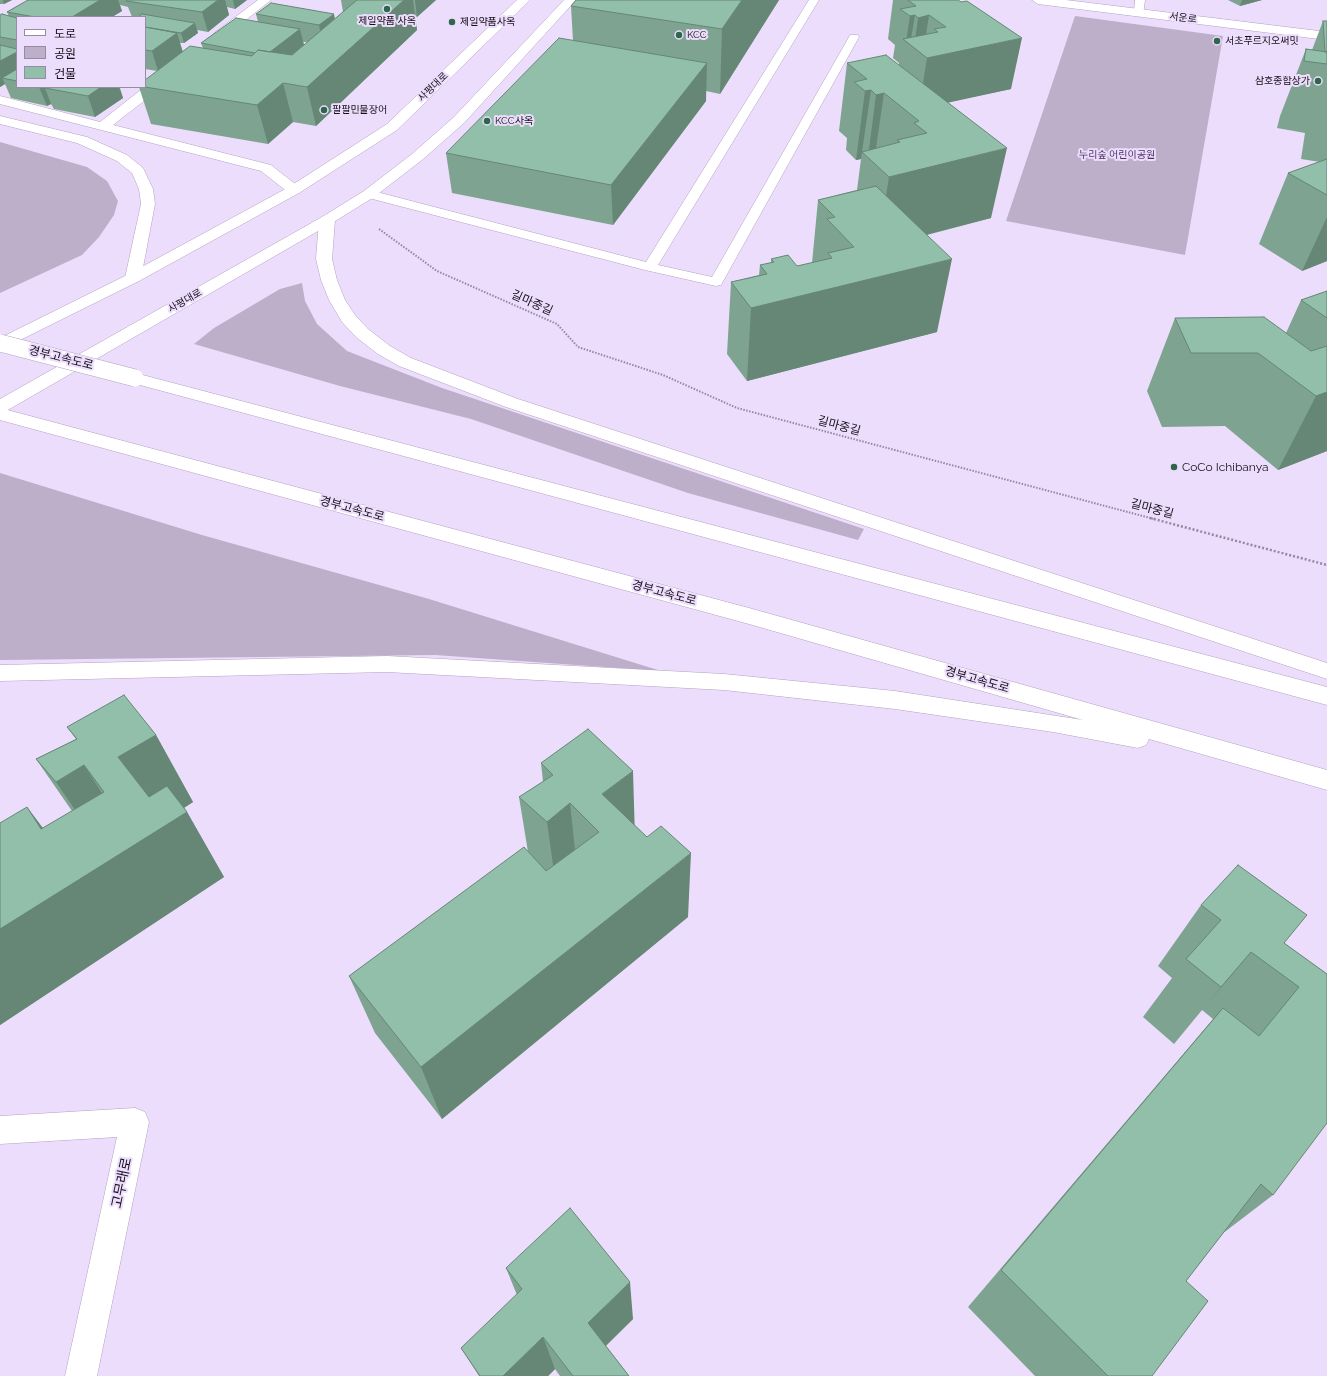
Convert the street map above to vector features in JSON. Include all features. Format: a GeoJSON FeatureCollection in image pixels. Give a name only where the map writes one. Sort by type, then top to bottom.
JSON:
{"type":"FeatureCollection","features":[{"type":"Feature","properties":{"kind":"main road"},"geometry":{"type":"LineString","coordinates":[[209,44],[265,0]]}},
{"type":"Feature","properties":{"kind":"main road","name":"사평대로"},"geometry":{"type":"LineString","coordinates":[[0,344],[133,278],[294,190],[392,127],[524,0]]}},
{"type":"Feature","properties":{"kind":"main road","name":"사평대로"},"geometry":{"type":"LineString","coordinates":[[0,407],[327,220],[369,194],[417,157],[459,120],[570,0]]}},
{"type":"Feature","properties":{"kind":"main road","name":"서운로"},"geometry":{"type":"LineString","coordinates":[[1038,0],[1327,36]]}},
{"type":"Feature","properties":{"kind":"main road"},"geometry":{"type":"LineString","coordinates":[[102,127],[177,68]]}},
{"type":"Feature","properties":{"kind":"main road"},"geometry":{"type":"LineString","coordinates":[[0,100],[266,168],[294,190]]}},
{"type":"Feature","properties":{"kind":"main road"},"geometry":{"type":"LineString","coordinates":[[0,120],[82,140],[122,158],[138,171],[146,189],[148,204],[133,278]]}},
{"type":"Feature","properties":{"kind":"main road"},"geometry":{"type":"LineString","coordinates":[[327,220],[324,259],[329,280],[337,300],[348,318],[362,333],[384,350],[405,362],[512,403],[1327,671]]}},
{"type":"Feature","properties":{"kind":"main road","name":"경부고속도로"},"geometry":{"type":"LineString","coordinates":[[0,344],[136,378],[1327,696]]}},
{"type":"Feature","properties":{"kind":"main road","name":"경부고속도로"},"geometry":{"type":"LineString","coordinates":[[0,414],[757,618],[1327,780]]}},
{"type":"Feature","properties":{"kind":"main road"},"geometry":{"type":"LineString","coordinates":[[0,673],[387,664],[724,682],[895,700],[993,714],[1053,723],[1271,764]]}},
{"type":"Feature","properties":{"kind":"main road","name":"고무래로"},"geometry":{"type":"LineString","coordinates":[[0,1130],[135,1122],[81,1376]]}},
{"type":"Feature","properties":{"kind":"lane"},"geometry":{"type":"LineString","coordinates":[[650,267],[814,0]]}},
{"type":"Feature","properties":{"kind":"lane"},"geometry":{"type":"LineString","coordinates":[[1139,13],[1140,0]]}},
{"type":"Feature","properties":{"kind":"lane"},"geometry":{"type":"LineString","coordinates":[[369,194],[650,267],[716,282],[854,37]]}},
{"type":"Feature","properties":{"kind":"path","name":"길마중길"},"geometry":{"type":"LineString","coordinates":[[379,229],[437,271],[557,324],[578,347],[663,375],[737,408],[1327,565]]}},
{"type":"Feature","properties":{"kind":"green space","name":"누리숲 어린이공원"},"geometry":{"type":"Polygon","coordinates":[[[1075,16],[1223,36],[1185,255],[1006,221],[1075,16]]]}},
{"type":"Feature","properties":{"kind":"green space"},"geometry":{"type":"Polygon","coordinates":[[[0,142],[87,167],[107,181],[118,201],[114,215],[99,237],[82,255],[0,293],[0,142]]]}},
{"type":"Feature","properties":{"kind":"green space"},"geometry":{"type":"Polygon","coordinates":[[[302,283],[305,301],[317,324],[347,351],[442,388],[864,529],[858,540],[688,493],[471,419],[340,386],[194,344],[214,328],[280,289],[302,283]]]}},
{"type":"Feature","properties":{"kind":"green space"},"geometry":{"type":"Polygon","coordinates":[[[0,473],[202,535],[429,599],[661,671],[435,655],[0,660],[0,473]]]}},
{"type":"Feature","properties":{"kind":"building"},"geometry":{"type":"Polygon","coordinates":[[[28,0],[100,0],[74,16],[29,16],[7,12],[28,0]]]}},
{"type":"Feature","properties":{"kind":"building"},"geometry":{"type":"Polygon","coordinates":[[[218,0],[202,12],[126,1],[218,0]]]}},
{"type":"Feature","properties":{"kind":"building"},"geometry":{"type":"Polygon","coordinates":[[[357,0],[404,0],[307,87],[283,83],[257,105],[146,87],[146,79],[190,46],[252,56],[258,50],[292,55],[357,0]]]}},
{"type":"Feature","properties":{"kind":"building"},"geometry":{"type":"Polygon","coordinates":[[[576,0],[742,0],[722,29],[571,6],[576,0]]]}},
{"type":"Feature","properties":{"kind":"building"},"geometry":{"type":"Polygon","coordinates":[[[908,0],[967,1],[1022,38],[927,58],[903,39],[938,32],[934,29],[946,27],[929,15],[918,18],[915,15],[910,16],[900,9],[916,6],[908,0]]]}},
{"type":"Feature","properties":{"kind":"building"},"geometry":{"type":"Polygon","coordinates":[[[271,3],[334,14],[319,25],[256,14],[271,3]]]}},
{"type":"Feature","properties":{"kind":"building"},"geometry":{"type":"Polygon","coordinates":[[[2,14],[16,18],[16,40],[0,37],[0,15],[2,14]]]}},
{"type":"Feature","properties":{"kind":"building"},"geometry":{"type":"Polygon","coordinates":[[[142,14],[195,23],[181,33],[146,27],[146,16],[139,16],[142,14]]]}},
{"type":"Feature","properties":{"kind":"building"},"geometry":{"type":"Polygon","coordinates":[[[236,18],[300,29],[270,52],[258,50],[255,53],[201,43],[236,18]]]}},
{"type":"Feature","properties":{"kind":"building"},"geometry":{"type":"Polygon","coordinates":[[[1323,21],[1327,21],[1327,52],[1325,52],[1323,21]]]}},
{"type":"Feature","properties":{"kind":"building"},"geometry":{"type":"Polygon","coordinates":[[[146,27],[177,33],[152,51],[146,50],[146,27]]]}},
{"type":"Feature","properties":{"kind":"building"},"geometry":{"type":"Polygon","coordinates":[[[559,38],[707,63],[611,185],[446,153],[559,38]]]}},
{"type":"Feature","properties":{"kind":"building"},"geometry":{"type":"Polygon","coordinates":[[[0,45],[16,49],[16,53],[0,61],[0,45]]]}},
{"type":"Feature","properties":{"kind":"building"},"geometry":{"type":"Polygon","coordinates":[[[1306,49],[1327,52],[1327,64],[1304,61],[1306,49]]]}},
{"type":"Feature","properties":{"kind":"building"},"geometry":{"type":"Polygon","coordinates":[[[886,55],[1007,148],[889,177],[862,152],[900,142],[897,140],[927,133],[914,123],[919,121],[884,93],[876,95],[871,90],[865,91],[854,82],[867,79],[847,63],[886,55]]]}},
{"type":"Feature","properties":{"kind":"building"},"geometry":{"type":"Polygon","coordinates":[[[16,70],[16,81],[2,78],[16,70]]]}},
{"type":"Feature","properties":{"kind":"building"},"geometry":{"type":"Polygon","coordinates":[[[45,88],[100,88],[88,96],[45,88]]]}},
{"type":"Feature","properties":{"kind":"building"},"geometry":{"type":"Polygon","coordinates":[[[1327,159],[1327,195],[1288,173],[1327,159]]]}},
{"type":"Feature","properties":{"kind":"building"},"geometry":{"type":"Polygon","coordinates":[[[876,186],[952,259],[751,308],[731,282],[767,274],[760,265],[774,262],[771,259],[788,255],[797,266],[832,258],[828,253],[854,247],[827,219],[835,217],[818,200],[876,186]]]}},
{"type":"Feature","properties":{"kind":"building"},"geometry":{"type":"Polygon","coordinates":[[[1327,291],[1327,318],[1301,300],[1327,291]]]}},
{"type":"Feature","properties":{"kind":"building"},"geometry":{"type":"Polygon","coordinates":[[[1264,317],[1311,351],[1327,346],[1327,392],[1316,396],[1258,353],[1191,353],[1175,318],[1264,317]]]}},
{"type":"Feature","properties":{"kind":"building"},"geometry":{"type":"Polygon","coordinates":[[[124,695],[156,735],[118,757],[149,797],[167,786],[187,812],[0,929],[0,823],[27,807],[41,829],[104,792],[84,765],[56,782],[36,759],[77,739],[67,727],[124,695]]]}},
{"type":"Feature","properties":{"kind":"building"},"geometry":{"type":"Polygon","coordinates":[[[588,729],[633,771],[602,794],[647,837],[661,826],[691,853],[421,1067],[349,976],[524,847],[546,871],[599,832],[570,803],[547,822],[519,797],[553,775],[541,763],[588,729]]]}},
{"type":"Feature","properties":{"kind":"building"},"geometry":{"type":"Polygon","coordinates":[[[1238,865],[1307,915],[1284,943],[1327,974],[1327,1123],[1273,1195],[1261,1184],[1186,1281],[1208,1301],[1152,1376],[1108,1376],[1001,1270],[1223,1008],[1259,1036],[1299,987],[1251,952],[1221,987],[1186,959],[1221,920],[1201,905],[1238,865]]]}},
{"type":"Feature","properties":{"kind":"building"},"geometry":{"type":"Polygon","coordinates":[[[570,1208],[630,1282],[588,1323],[629,1376],[573,1376],[543,1337],[503,1376],[480,1376],[461,1348],[522,1289],[506,1268],[570,1208]]]}},
{"type":"Feature","properties":{"kind":"place","name":"제일약품 사옥"},"geometry":{"type":"Point","coordinates":[387,9]}},
{"type":"Feature","properties":{"kind":"place","name":"제일약품사옥"},"geometry":{"type":"Point","coordinates":[452,22]}},
{"type":"Feature","properties":{"kind":"place","name":"KCC"},"geometry":{"type":"Point","coordinates":[679,35]}},
{"type":"Feature","properties":{"kind":"place","name":"서초푸르지오써밋"},"geometry":{"type":"Point","coordinates":[1217,41]}},
{"type":"Feature","properties":{"kind":"place","name":"삼호종합상가"},"geometry":{"type":"Point","coordinates":[1318,81]}},
{"type":"Feature","properties":{"kind":"place","name":"팔팔민물장어"},"geometry":{"type":"Point","coordinates":[324,110]}},
{"type":"Feature","properties":{"kind":"place","name":"KCC사옥"},"geometry":{"type":"Point","coordinates":[487,121]}},
{"type":"Feature","properties":{"kind":"place","name":"CoCo Ichibanya"},"geometry":{"type":"Point","coordinates":[1174,467]}}]}
